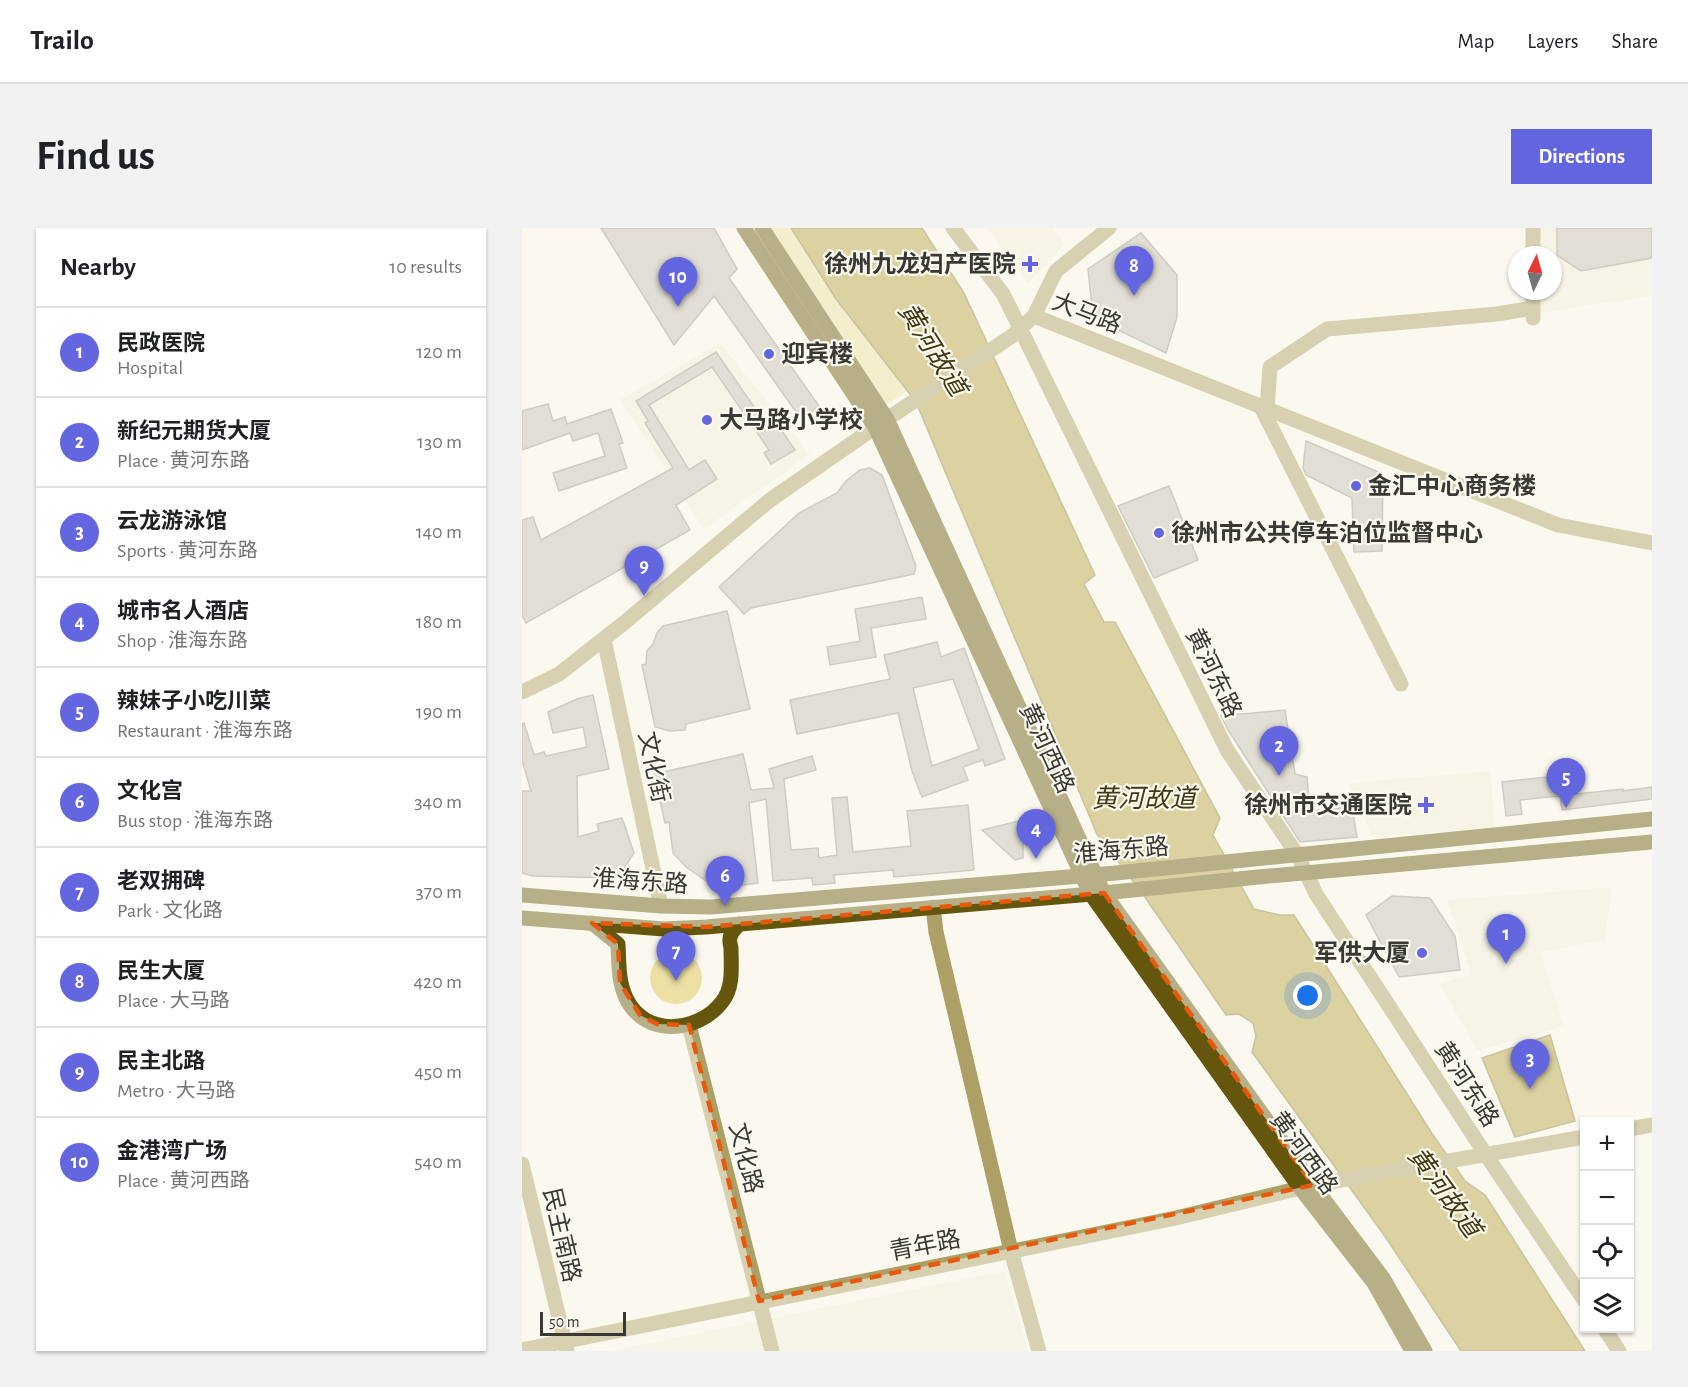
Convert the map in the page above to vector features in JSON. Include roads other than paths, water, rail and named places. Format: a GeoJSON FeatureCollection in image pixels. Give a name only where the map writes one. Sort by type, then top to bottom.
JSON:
{"type":"FeatureCollection","features":[{"type":"Feature","properties":{"kind":"main road","name":"黄河西路"},"geometry":{"type":"LineString","coordinates":[[744,228],[885,420]]}},
{"type":"Feature","properties":{"kind":"main road","name":"黄河西路"},"geometry":{"type":"LineString","coordinates":[[762,228],[885,420],[1097,893],[1374,1283],[1412,1351]]}},
{"type":"Feature","properties":{"kind":"main road","name":"淮海东路"},"geometry":{"type":"LineString","coordinates":[[522,895],[662,906],[718,907],[938,890],[1652,819]]}},
{"type":"Feature","properties":{"kind":"main road","name":"淮海东路"},"geometry":{"type":"LineString","coordinates":[[522,918],[664,929],[740,924],[1652,842]]}},
{"type":"Feature","properties":{"kind":"main road"},"geometry":{"type":"LineString","coordinates":[[592,923],[618,944],[620,983],[627,1001],[640,1015],[657,1024],[676,1027],[695,1024],[712,1014],[724,999],[731,981],[730,936],[740,924]]}},
{"type":"Feature","properties":{"kind":"main road","name":"黄河西路"},"geometry":{"type":"LineString","coordinates":[[1307,1186],[1383,1278],[1425,1351]]}},
{"type":"Feature","properties":{"kind":"street","name":"黄河东路"},"geometry":{"type":"LineString","coordinates":[[953,228],[1003,294],[1016,332],[1227,750],[1298,856],[1316,894],[1486,1155],[1580,1294]]}},
{"type":"Feature","properties":{"kind":"street"},"geometry":{"type":"LineString","coordinates":[[1034,316],[1056,272],[1109,228]]}},
{"type":"Feature","properties":{"kind":"street"},"geometry":{"type":"LineString","coordinates":[[1533,228],[1533,246]]}},
{"type":"Feature","properties":{"kind":"street"},"geometry":{"type":"LineString","coordinates":[[1401,684],[1264,408],[1270,367],[1327,329],[1533,313],[1533,300]]}},
{"type":"Feature","properties":{"kind":"street","name":"大马路"},"geometry":{"type":"LineString","coordinates":[[522,692],[559,674],[770,500],[1016,332],[1034,316],[1558,525],[1652,543]]}},
{"type":"Feature","properties":{"kind":"street","name":"文化街"},"geometry":{"type":"LineString","coordinates":[[604,639],[662,906]]}},
{"type":"Feature","properties":{"kind":"street"},"geometry":{"type":"LineString","coordinates":[[933,907],[936,932],[1011,1251],[1040,1351]]}},
{"type":"Feature","properties":{"kind":"street","name":"文化路"},"geometry":{"type":"LineString","coordinates":[[689,1025],[772,1351]]}},
{"type":"Feature","properties":{"kind":"street"},"geometry":{"type":"LineString","coordinates":[[1634,1128],[1652,1125]]}},
{"type":"Feature","properties":{"kind":"street","name":"青年路"},"geometry":{"type":"LineString","coordinates":[[522,1350],[565,1346],[759,1301],[1176,1218],[1307,1186],[1580,1138]]}},
{"type":"Feature","properties":{"kind":"street","name":"民主南路"},"geometry":{"type":"LineString","coordinates":[[522,1164],[565,1346]]}},
{"type":"Feature","properties":{"kind":"street"},"geometry":{"type":"LineString","coordinates":[[1607,1333],[1619,1351]]}},
{"type":"Feature","properties":{"kind":"water","name":"黄河故道"},"geometry":{"type":"Polygon","coordinates":[[[791,228],[922,228],[964,293],[1095,575],[1084,584],[1104,622],[1115,622],[1220,818],[1213,835],[1254,909],[1280,915],[1294,915],[1431,1132],[1465,1181],[1485,1195],[1585,1351],[1461,1351],[1384,1235],[1252,1052],[1256,1036],[1253,1023],[1239,1014],[1226,1015],[1140,890],[1097,834],[916,402],[836,299],[791,228]]]}},
{"type":"Feature","properties":{"kind":"water"},"geometry":{"type":"Polygon","coordinates":[[[1550,1035],[1575,1121],[1515,1137],[1482,1058],[1550,1035]]]}},
{"type":"Feature","properties":{"kind":"place","name":"徐州九龙妇产医院"},"geometry":{"type":"Point","coordinates":[1030,264]}},
{"type":"Feature","properties":{"kind":"place","name":"民生大厦"},"geometry":{"type":"Point","coordinates":[1134,296]}},
{"type":"Feature","properties":{"kind":"place","name":"金港湾广场"},"geometry":{"type":"Point","coordinates":[678,307]}},
{"type":"Feature","properties":{"kind":"place","name":"迎宾楼"},"geometry":{"type":"Point","coordinates":[769,354]}},
{"type":"Feature","properties":{"kind":"place","name":"大马路小学校"},"geometry":{"type":"Point","coordinates":[707,420]}},
{"type":"Feature","properties":{"kind":"place","name":"金汇中心商务楼"},"geometry":{"type":"Point","coordinates":[1356,486]}},
{"type":"Feature","properties":{"kind":"place","name":"徐州市公共停车泊位监督中心"},"geometry":{"type":"Point","coordinates":[1159,533]}},
{"type":"Feature","properties":{"kind":"place","name":"民主北路"},"geometry":{"type":"Point","coordinates":[644,596]}},
{"type":"Feature","properties":{"kind":"place","name":"新纪元期货大厦"},"geometry":{"type":"Point","coordinates":[1279,776]}},
{"type":"Feature","properties":{"kind":"place","name":"徐州市交通医院"},"geometry":{"type":"Point","coordinates":[1426,805]}},
{"type":"Feature","properties":{"kind":"place","name":"辣妹子小吃川菜"},"geometry":{"type":"Point","coordinates":[1566,808]}},
{"type":"Feature","properties":{"kind":"place","name":"城市名人酒店"},"geometry":{"type":"Point","coordinates":[1036,859]}},
{"type":"Feature","properties":{"kind":"place","name":"文化宫"},"geometry":{"type":"Point","coordinates":[725,906]}},
{"type":"Feature","properties":{"kind":"place","name":"军供大厦"},"geometry":{"type":"Point","coordinates":[1422,953]}},
{"type":"Feature","properties":{"kind":"place","name":"民政医院"},"geometry":{"type":"Point","coordinates":[1506,964]}},
{"type":"Feature","properties":{"kind":"place","name":"老双拥碑"},"geometry":{"type":"Point","coordinates":[676,981]}},
{"type":"Feature","properties":{"kind":"place","name":"云龙游泳馆"},"geometry":{"type":"Point","coordinates":[1530,1089]}}]}
